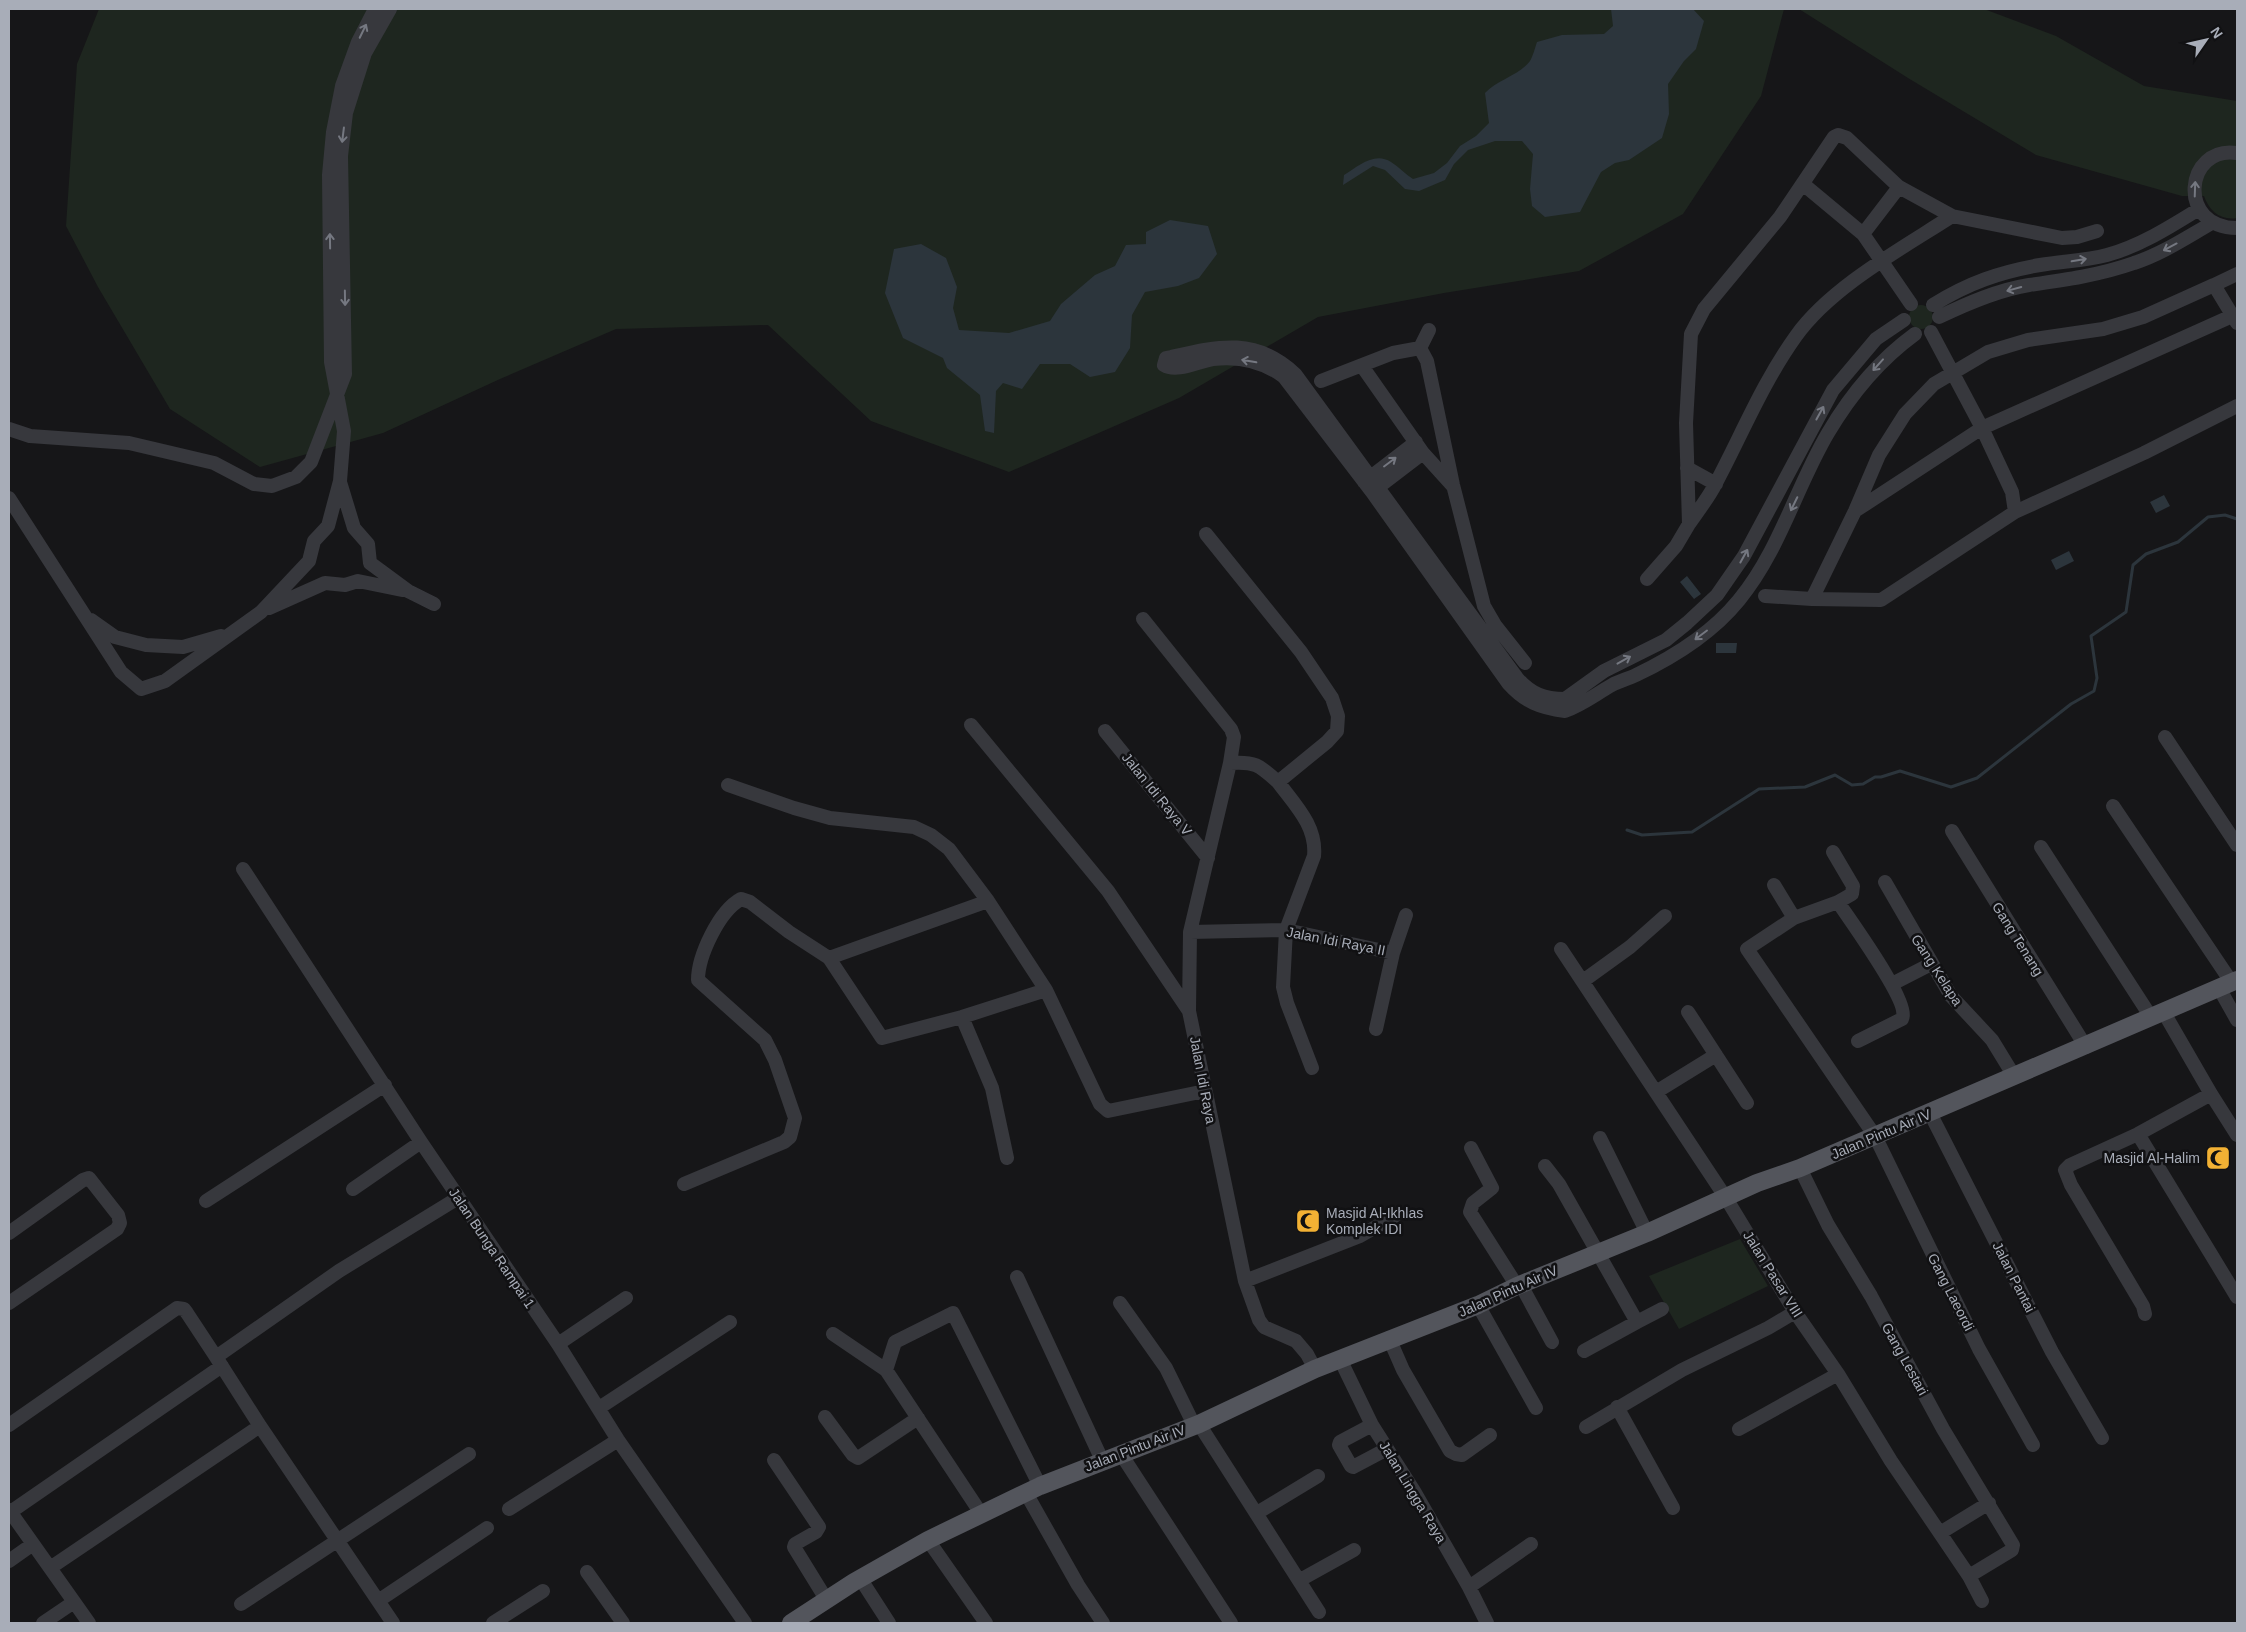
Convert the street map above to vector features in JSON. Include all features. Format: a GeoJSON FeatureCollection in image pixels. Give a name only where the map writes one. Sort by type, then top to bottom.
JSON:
{"type":"FeatureCollection","features":[{"type":"Feature","properties":{"kind":"main road","name":"Jalan Pintu Air IV"},"geometry":{"type":"LineString","coordinates":[[791,1623],[860,1578],[928,1540],[1033,1490],[1102,1460],[1197,1425],[1340,1358],[1478,1305],[1519,1285],[1647,1233],[2229,984]]}},
{"type":"Feature","properties":{"kind":"street"},"geometry":{"type":"LineString","coordinates":[[9,498],[121,672],[141,689],[165,681],[261,612],[309,561],[314,541],[328,526],[340,481],[344,431],[331,362],[329,175],[332,132],[342,86],[358,42],[375,9]]}},
{"type":"Feature","properties":{"kind":"street"},"geometry":{"type":"LineString","coordinates":[[9,429],[30,436],[129,443],[214,463],[254,484],[272,486],[296,476],[310,462],[345,374],[341,156],[346,113],[365,53],[390,9]]}},
{"type":"Feature","properties":{"kind":"street"},"geometry":{"type":"LineString","coordinates":[[1689,524],[1686,423],[1691,334],[1704,309],[1780,217],[1830,140],[1838,135],[1847,138],[1899,188],[1952,216],[2062,238],[2078,237],[2097,231]]}},
{"type":"Feature","properties":{"kind":"street"},"geometry":{"type":"LineString","coordinates":[[2237,153],[2218,155],[2207,161],[2199,171],[2194,183],[2194,196],[2199,209],[2212,223],[2226,228],[2237,228]]}},
{"type":"Feature","properties":{"kind":"street"},"geometry":{"type":"LineString","coordinates":[[1803,184],[1863,234],[1911,304]]}},
{"type":"Feature","properties":{"kind":"street"},"geometry":{"type":"LineString","coordinates":[[1863,234],[1899,188]]}},
{"type":"Feature","properties":{"kind":"street"},"geometry":{"type":"LineString","coordinates":[[1936,311],[1960,288],[2042,264],[2106,255],[2141,241],[2199,209]]}},
{"type":"Feature","properties":{"kind":"street"},"geometry":{"type":"LineString","coordinates":[[1647,579],[1676,546],[1716,484],[1744,426],[1779,361],[1796,335],[1833,298],[1882,260],[1952,216]]}},
{"type":"Feature","properties":{"kind":"street"},"geometry":{"type":"LineString","coordinates":[[1936,311],[2028,285],[2088,276],[2134,264],[2170,247],[2212,223]]}},
{"type":"Feature","properties":{"kind":"street"},"geometry":{"type":"LineString","coordinates":[[1812,599],[1855,511],[1879,455],[1905,414],[1934,384],[1988,352],[2028,340],[2111,327],[2142,317],[2237,274]]}},
{"type":"Feature","properties":{"kind":"street"},"geometry":{"type":"LineString","coordinates":[[1855,511],[1982,428],[2235,319],[2214,285]]}},
{"type":"Feature","properties":{"kind":"street"},"geometry":{"type":"LineString","coordinates":[[1922,300],[1936,311],[1937,326],[1931,332],[1920,335],[1915,334],[1908,328],[1904,320],[1904,314],[1911,304],[1922,300]]}},
{"type":"Feature","properties":{"kind":"street"},"geometry":{"type":"LineString","coordinates":[[1371,485],[1291,386],[1275,370],[1257,362],[1231,358],[1213,359],[1173,368],[1164,366],[1164,361],[1171,356],[1229,346],[1257,350],[1279,360],[1295,374],[1371,485],[1436,574],[1506,664],[1532,692],[1548,699],[1565,700],[1604,671],[1666,640],[1717,595],[1744,556],[1833,390],[1876,340],[1904,320]]}},
{"type":"Feature","properties":{"kind":"street"},"geometry":{"type":"LineString","coordinates":[[1420,348],[1429,330]]}},
{"type":"Feature","properties":{"kind":"street"},"geometry":{"type":"LineString","coordinates":[[1931,332],[1982,428],[2012,492],[2015,512]]}},
{"type":"Feature","properties":{"kind":"street"},"geometry":{"type":"LineString","coordinates":[[1436,574],[1508,682],[1523,698],[1534,705],[1565,711],[1613,684],[1659,663],[1698,638],[1718,622],[1739,600],[1773,548],[1827,434],[1845,406],[1879,363],[1915,334]]}},
{"type":"Feature","properties":{"kind":"street"},"geometry":{"type":"LineString","coordinates":[[1321,381],[1393,353],[1420,348]]}},
{"type":"Feature","properties":{"kind":"street"},"geometry":{"type":"LineString","coordinates":[[1420,348],[1427,361],[1452,486],[1484,606],[1495,625],[1525,663]]}},
{"type":"Feature","properties":{"kind":"street"},"geometry":{"type":"LineString","coordinates":[[1362,366],[1419,448],[1452,486]]}},
{"type":"Feature","properties":{"kind":"street"},"geometry":{"type":"LineString","coordinates":[[1765,596],[1881,600],[2015,512],[2144,453],[2237,406]]}},
{"type":"Feature","properties":{"kind":"street"},"geometry":{"type":"LineString","coordinates":[[1371,485],[1419,448]]}},
{"type":"Feature","properties":{"kind":"street"},"geometry":{"type":"LineString","coordinates":[[1687,468],[1716,484]]}},
{"type":"Feature","properties":{"kind":"street"},"geometry":{"type":"LineString","coordinates":[[340,481],[354,528],[368,544],[370,564],[408,591],[434,604]]}},
{"type":"Feature","properties":{"kind":"street"},"geometry":{"type":"LineString","coordinates":[[2012,492],[2031,505]]}},
{"type":"Feature","properties":{"kind":"street"},"geometry":{"type":"LineString","coordinates":[[1206,534],[1301,652],[1332,698],[1338,716],[1337,731],[1327,742],[1278,782]]}},
{"type":"Feature","properties":{"kind":"street"},"geometry":{"type":"LineString","coordinates":[[261,612],[325,583],[346,585],[358,581],[408,591]]}},
{"type":"Feature","properties":{"kind":"street"},"geometry":{"type":"LineString","coordinates":[[86,617],[115,637],[146,646],[183,647],[232,633]]}},
{"type":"Feature","properties":{"kind":"street","name":"Jalan Idi Raya"},"geometry":{"type":"LineString","coordinates":[[1144,619],[1231,729],[1234,736],[1230,763],[1190,932],[1189,1011],[1245,1281],[1259,1320],[1264,1327],[1296,1341],[1307,1354],[1315,1369]]}},
{"type":"Feature","properties":{"kind":"street"},"geometry":{"type":"LineString","coordinates":[[168,647],[174,659],[177,673]]}},
{"type":"Feature","properties":{"kind":"street"},"geometry":{"type":"LineString","coordinates":[[1604,671],[1613,684]]}},
{"type":"Feature","properties":{"kind":"street"},"geometry":{"type":"LineString","coordinates":[[971,725],[1108,891],[1189,1011]]}},
{"type":"Feature","properties":{"kind":"street","name":"Jalan Idi Raya V"},"geometry":{"type":"LineString","coordinates":[[1105,731],[1208,858]]}},
{"type":"Feature","properties":{"kind":"street"},"geometry":{"type":"LineString","coordinates":[[2165,737],[2237,845]]}},
{"type":"Feature","properties":{"kind":"street"},"geometry":{"type":"LineString","coordinates":[[1230,763],[1246,762],[1258,764],[1278,782],[1307,822],[1314,835],[1314,856],[1286,930],[1283,987],[1286,1003],[1312,1068]]}},
{"type":"Feature","properties":{"kind":"street"},"geometry":{"type":"LineString","coordinates":[[728,785],[794,808],[830,818],[914,826],[931,835],[949,849],[988,901],[1046,990],[1100,1104],[1108,1111],[1205,1091]]}},
{"type":"Feature","properties":{"kind":"street"},"geometry":{"type":"LineString","coordinates":[[2112,806],[2229,984],[2237,1020]]}},
{"type":"Feature","properties":{"kind":"street","name":"Gang Tenang"},"geometry":{"type":"LineString","coordinates":[[1952,831],[2086,1046]]}},
{"type":"Feature","properties":{"kind":"street"},"geometry":{"type":"LineString","coordinates":[[2041,847],[2157,1014],[2237,1135]]}},
{"type":"Feature","properties":{"kind":"street"},"geometry":{"type":"LineString","coordinates":[[1774,884],[1794,918],[1838,902],[1852,894],[1853,886],[1833,852]]}},
{"type":"Feature","properties":{"kind":"street","name":"Jalan Bunga Rampai 1"},"geometry":{"type":"LineString","coordinates":[[244,869],[458,1198],[558,1344],[618,1440],[745,1623]]}},
{"type":"Feature","properties":{"kind":"street","name":"Gang Kelapa"},"geometry":{"type":"LineString","coordinates":[[1885,882],[1931,964],[1959,1006],[1992,1040],[2014,1076]]}},
{"type":"Feature","properties":{"kind":"street"},"geometry":{"type":"LineString","coordinates":[[684,1184],[784,1142],[790,1137],[794,1128],[793,1110],[765,1040],[698,980],[698,969],[703,952],[729,906],[741,899],[745,899],[789,932],[830,958],[882,1038],[962,1017],[1046,990]]}},
{"type":"Feature","properties":{"kind":"street"},"geometry":{"type":"LineString","coordinates":[[830,958],[988,901]]}},
{"type":"Feature","properties":{"kind":"street"},"geometry":{"type":"LineString","coordinates":[[1838,902],[1892,984],[1904,1011],[1902,1019],[1858,1041]]}},
{"type":"Feature","properties":{"kind":"street"},"geometry":{"type":"LineString","coordinates":[[1376,1029],[1393,952],[1406,914]]}},
{"type":"Feature","properties":{"kind":"street"},"geometry":{"type":"LineString","coordinates":[[1582,982],[1630,947],[1665,916]]}},
{"type":"Feature","properties":{"kind":"street","name":"Gang Laeordi"},"geometry":{"type":"LineString","coordinates":[[1794,918],[1747,949],[1875,1136],[1980,1349],[2033,1445]]}},
{"type":"Feature","properties":{"kind":"street","name":"Jalan Idi Raya II"},"geometry":{"type":"LineString","coordinates":[[1190,932],[1286,930],[1393,952]]}},
{"type":"Feature","properties":{"kind":"street","name":"Jalan Pasar VIII"},"geometry":{"type":"LineString","coordinates":[[1561,949],[1726,1198],[1795,1312],[1838,1374],[1891,1461],[1969,1576],[1982,1601]]}},
{"type":"Feature","properties":{"kind":"street"},"geometry":{"type":"LineString","coordinates":[[1892,984],[1931,964]]}},
{"type":"Feature","properties":{"kind":"street"},"geometry":{"type":"LineString","coordinates":[[1688,1012],[1747,1102]]}},
{"type":"Feature","properties":{"kind":"street"},"geometry":{"type":"LineString","coordinates":[[962,1017],[992,1088],[1007,1158]]}},
{"type":"Feature","properties":{"kind":"street"},"geometry":{"type":"LineString","coordinates":[[1656,1092],[1716,1055]]}},
{"type":"Feature","properties":{"kind":"street"},"geometry":{"type":"LineString","coordinates":[[206,1201],[384,1085]]}},
{"type":"Feature","properties":{"kind":"street"},"geometry":{"type":"LineString","coordinates":[[2145,1314],[2143,1306],[2065,1170],[2070,1165],[2138,1134],[2211,1094]]}},
{"type":"Feature","properties":{"kind":"street","name":"Jalan Pantai"},"geometry":{"type":"LineString","coordinates":[[1930,1113],[2052,1352],[2102,1438]]}},
{"type":"Feature","properties":{"kind":"street"},"geometry":{"type":"LineString","coordinates":[[2138,1134],[2237,1297]]}},
{"type":"Feature","properties":{"kind":"street"},"geometry":{"type":"LineString","coordinates":[[1600,1138],[1647,1233]]}},
{"type":"Feature","properties":{"kind":"street"},"geometry":{"type":"LineString","coordinates":[[353,1189],[421,1142]]}},
{"type":"Feature","properties":{"kind":"street"},"geometry":{"type":"LineString","coordinates":[[1471,1148],[1492,1188],[1473,1203],[1470,1212],[1519,1285],[1552,1342]]}},
{"type":"Feature","properties":{"kind":"street"},"geometry":{"type":"LineString","coordinates":[[1544,1166],[1559,1184],[1636,1322]]}},
{"type":"Feature","properties":{"kind":"street","name":"Gang Lestari"},"geometry":{"type":"LineString","coordinates":[[1800,1168],[1828,1225],[1871,1296],[1943,1429],[2014,1548],[1969,1576]]}},
{"type":"Feature","properties":{"kind":"street"},"geometry":{"type":"LineString","coordinates":[[9,1233],[83,1180],[89,1178],[120,1219],[117,1229],[9,1303]]}},
{"type":"Feature","properties":{"kind":"street"},"geometry":{"type":"LineString","coordinates":[[90,1623],[9,1512],[219,1362],[339,1271],[458,1198]]}},
{"type":"Feature","properties":{"kind":"street"},"geometry":{"type":"LineString","coordinates":[[1245,1281],[1360,1236],[1395,1216]]}},
{"type":"Feature","properties":{"kind":"street"},"geometry":{"type":"LineString","coordinates":[[1017,1277],[1102,1460]]}},
{"type":"Feature","properties":{"kind":"street"},"geometry":{"type":"LineString","coordinates":[[558,1344],[626,1298]]}},
{"type":"Feature","properties":{"kind":"street"},"geometry":{"type":"LineString","coordinates":[[1120,1303],[1166,1368],[1197,1425],[1257,1513],[1319,1612]]}},
{"type":"Feature","properties":{"kind":"street"},"geometry":{"type":"LineString","coordinates":[[1478,1305],[1536,1408]]}},
{"type":"Feature","properties":{"kind":"street"},"geometry":{"type":"LineString","coordinates":[[9,1425],[177,1308],[184,1309],[260,1426],[393,1623]]}},
{"type":"Feature","properties":{"kind":"street"},"geometry":{"type":"LineString","coordinates":[[1584,1351],[1662,1309]]}},
{"type":"Feature","properties":{"kind":"street"},"geometry":{"type":"LineString","coordinates":[[1586,1427],[1617,1407],[1795,1312]]}},
{"type":"Feature","properties":{"kind":"street"},"geometry":{"type":"LineString","coordinates":[[886,1370],[895,1342],[953,1313],[1078,1585],[1103,1623]]}},
{"type":"Feature","properties":{"kind":"street"},"geometry":{"type":"LineString","coordinates":[[599,1408],[730,1322]]}},
{"type":"Feature","properties":{"kind":"street"},"geometry":{"type":"LineString","coordinates":[[834,1334],[886,1370],[982,1515]]}},
{"type":"Feature","properties":{"kind":"street"},"geometry":{"type":"LineString","coordinates":[[1389,1338],[1403,1370],[1450,1450],[1462,1455],[1490,1435]]}},
{"type":"Feature","properties":{"kind":"street","name":"Jalan Lingga Raya"},"geometry":{"type":"LineString","coordinates":[[1340,1358],[1372,1425],[1469,1587],[1487,1623]]}},
{"type":"Feature","properties":{"kind":"street"},"geometry":{"type":"LineString","coordinates":[[1739,1429],[1838,1374]]}},
{"type":"Feature","properties":{"kind":"street"},"geometry":{"type":"LineString","coordinates":[[1617,1407],[1673,1508]]}},
{"type":"Feature","properties":{"kind":"street"},"geometry":{"type":"LineString","coordinates":[[825,1417],[853,1455],[858,1458],[918,1418]]}},
{"type":"Feature","properties":{"kind":"street"},"geometry":{"type":"LineString","coordinates":[[1372,1425],[1340,1442],[1339,1445],[1351,1466],[1353,1468],[1361,1465],[1387,1449]]}},
{"type":"Feature","properties":{"kind":"street"},"geometry":{"type":"LineString","coordinates":[[50,1568],[260,1426]]}},
{"type":"Feature","properties":{"kind":"street"},"geometry":{"type":"LineString","coordinates":[[509,1509],[618,1440]]}},
{"type":"Feature","properties":{"kind":"street"},"geometry":{"type":"LineString","coordinates":[[241,1604],[469,1454]]}},
{"type":"Feature","properties":{"kind":"street"},"geometry":{"type":"LineString","coordinates":[[1121,1454],[1231,1623]]}},
{"type":"Feature","properties":{"kind":"street"},"geometry":{"type":"LineString","coordinates":[[774,1460],[819,1527],[816,1532],[794,1547],[826,1599]]}},
{"type":"Feature","properties":{"kind":"street"},"geometry":{"type":"LineString","coordinates":[[1257,1513],[1318,1476]]}},
{"type":"Feature","properties":{"kind":"street"},"geometry":{"type":"LineString","coordinates":[[1940,1533],[1989,1504]]}},
{"type":"Feature","properties":{"kind":"street"},"geometry":{"type":"LineString","coordinates":[[378,1601],[487,1528]]}},
{"type":"Feature","properties":{"kind":"street"},"geometry":{"type":"LineString","coordinates":[[928,1540],[986,1623]]}},
{"type":"Feature","properties":{"kind":"street"},"geometry":{"type":"LineString","coordinates":[[9,1561],[32,1544]]}},
{"type":"Feature","properties":{"kind":"street"},"geometry":{"type":"LineString","coordinates":[[1469,1587],[1531,1544]]}},
{"type":"Feature","properties":{"kind":"street"},"geometry":{"type":"LineString","coordinates":[[1300,1580],[1354,1550]]}},
{"type":"Feature","properties":{"kind":"street"},"geometry":{"type":"LineString","coordinates":[[587,1572],[623,1623]]}},
{"type":"Feature","properties":{"kind":"street"},"geometry":{"type":"LineString","coordinates":[[860,1578],[889,1623]]}},
{"type":"Feature","properties":{"kind":"street"},"geometry":{"type":"LineString","coordinates":[[493,1623],[542,1591]]}},
{"type":"Feature","properties":{"kind":"street"},"geometry":{"type":"LineString","coordinates":[[43,1623],[74,1602]]}},
{"type":"Feature","properties":{"kind":"shaded area"},"geometry":{"type":"Polygon","coordinates":[[[99,9],[1784,9],[1761,96],[1683,214],[1579,271],[1444,293],[1318,317],[1179,398],[1009,472],[871,421],[768,325],[616,329],[500,379],[383,433],[260,467],[170,409],[98,287],[66,226],[77,64],[99,9]]]}},
{"type":"Feature","properties":{"kind":"shaded area"},"geometry":{"type":"Polygon","coordinates":[[[1611,9],[1693,9],[1704,21],[1696,49],[1684,61],[1668,84],[1669,114],[1662,138],[1629,160],[1615,163],[1601,172],[1580,212],[1545,217],[1532,206],[1530,189],[1533,154],[1522,141],[1495,141],[1468,150],[1454,164],[1445,180],[1419,191],[1405,189],[1385,170],[1373,166],[1343,185],[1344,175],[1367,161],[1379,158],[1391,162],[1413,179],[1434,173],[1447,163],[1460,146],[1476,136],[1489,123],[1485,93],[1526,66],[1531,59],[1537,42],[1562,35],[1604,34],[1613,26],[1611,9]]]}},
{"type":"Feature","properties":{"kind":"shaded area"},"geometry":{"type":"Polygon","coordinates":[[[1799,9],[1984,9],[2056,36],[2144,86],[2237,101],[2237,218],[2231,219],[2216,214],[2204,196],[2182,196],[2036,155],[1908,78],[1799,9]]]}},
{"type":"Feature","properties":{"kind":"shaded area"},"geometry":{"type":"Polygon","coordinates":[[[1170,220],[1208,226],[1217,254],[1199,278],[1178,286],[1145,292],[1132,315],[1130,348],[1115,372],[1090,377],[1070,364],[1040,364],[1022,389],[1003,383],[996,391],[994,433],[985,431],[980,395],[947,368],[943,358],[903,338],[885,293],[894,249],[921,244],[946,258],[957,287],[953,308],[959,330],[1009,333],[1050,321],[1061,304],[1095,275],[1115,266],[1126,245],[1146,244],[1146,232],[1170,220]]]}},
{"type":"Feature","properties":{"kind":"shaded area"},"geometry":{"type":"Polygon","coordinates":[[[1921,305],[1926,306],[1932,312],[1932,322],[1926,328],[1921,329],[1916,328],[1910,322],[1909,317],[1910,312],[1916,306],[1921,305]]]}},
{"type":"Feature","properties":{"kind":"shaded area"},"geometry":{"type":"Polygon","coordinates":[[[2164,495],[2170,506],[2156,513],[2150,502],[2164,495]]]}},
{"type":"Feature","properties":{"kind":"shaded area"},"geometry":{"type":"Polygon","coordinates":[[[2069,551],[2074,561],[2056,570],[2051,560],[2069,551]]]}},
{"type":"Feature","properties":{"kind":"shaded area"},"geometry":{"type":"Polygon","coordinates":[[[1687,576],[1701,594],[1694,599],[1680,582],[1687,576]]]}},
{"type":"Feature","properties":{"kind":"shaded area"},"geometry":{"type":"Polygon","coordinates":[[[1716,643],[1737,643],[1736,653],[1716,653],[1716,643]]]}},
{"type":"Feature","properties":{"kind":"shaded area"},"geometry":{"type":"Polygon","coordinates":[[[1740,1239],[1768,1286],[1679,1329],[1649,1276],[1740,1239]]]}},
{"type":"Feature","properties":{"kind":"waterway"},"geometry":{"type":"LineString","coordinates":[[1627,830],[1642,835],[1692,832],[1759,789],[1805,787],[1835,775],[1852,785],[1863,784],[1875,777],[1900,771],[1951,787],[1977,778],[2071,704],[2094,691],[2097,678],[2091,636],[2126,612],[2133,565],[2146,554],[2178,542],[2208,517],[2225,515],[2237,519]]}},
{"type":"Feature","properties":{"kind":"place","name":"Masjid Al-Halim"},"geometry":{"type":"Point","coordinates":[2218,1158]}},
{"type":"Feature","properties":{"kind":"place","name":"Masjid Al-Ikhlas Komplek IDI"},"geometry":{"type":"Point","coordinates":[1308,1221]}}]}
